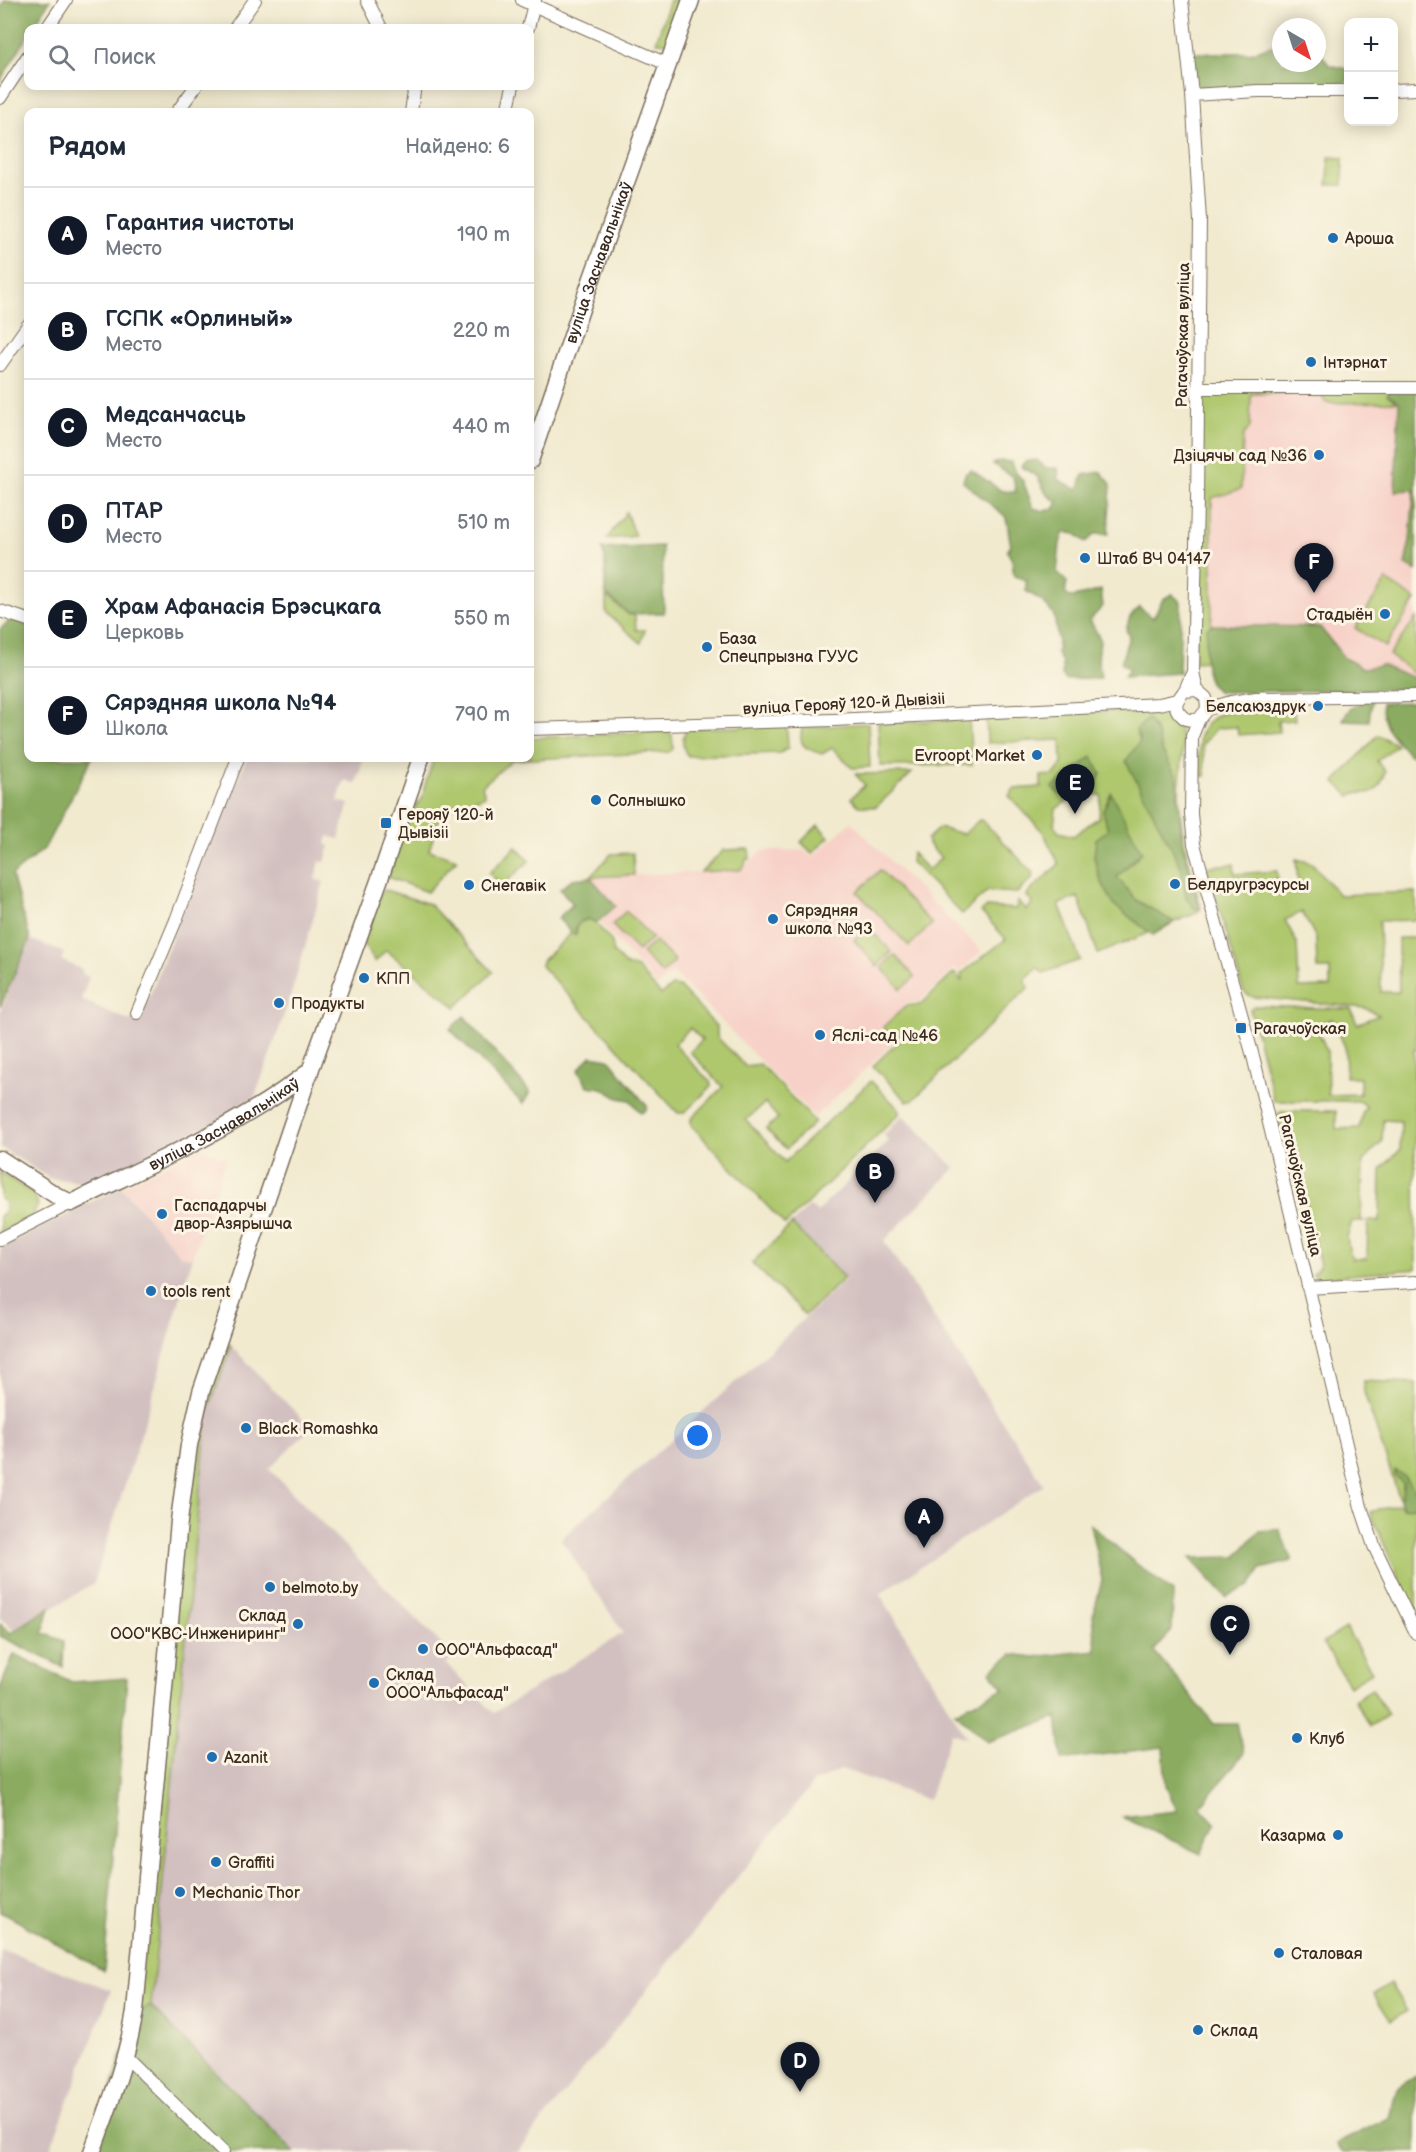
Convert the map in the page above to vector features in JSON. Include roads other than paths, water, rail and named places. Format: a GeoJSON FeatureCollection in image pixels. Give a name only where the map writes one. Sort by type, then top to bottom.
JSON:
{"type":"FeatureCollection","features":[{"type":"Feature","properties":{"kind":"main road","name":"вуліца Заснавальнікаў"},"geometry":{"type":"LineString","coordinates":[[534,449],[581,309],[691,0]]}},
{"type":"Feature","properties":{"kind":"main road","name":"вуліца Заснавальнікаў"},"geometry":{"type":"LineString","coordinates":[[71,1203],[218,1131],[281,1094],[310,1071],[378,885],[420,762]]}},
{"type":"Feature","properties":{"kind":"main road"},"geometry":{"type":"LineString","coordinates":[[92,2152],[117,2086],[135,2011],[162,1692],[189,1445],[201,1392],[310,1071]]}},
{"type":"Feature","properties":{"kind":"main road"},"geometry":{"type":"LineString","coordinates":[[0,1159],[71,1203]]}},
{"type":"Feature","properties":{"kind":"street"},"geometry":{"type":"LineString","coordinates":[[50,24],[66,0]]}},
{"type":"Feature","properties":{"kind":"street"},"geometry":{"type":"LineString","coordinates":[[238,24],[255,0]]}},
{"type":"Feature","properties":{"kind":"street"},"geometry":{"type":"LineString","coordinates":[[367,0],[379,24]]}},
{"type":"Feature","properties":{"kind":"street"},"geometry":{"type":"LineString","coordinates":[[522,0],[534,3],[669,64]]}},
{"type":"Feature","properties":{"kind":"street","name":"Рагачоўская вуліца"},"geometry":{"type":"LineString","coordinates":[[1182,0],[1192,95],[1200,220],[1193,672],[1202,704],[1192,736],[1191,814],[1194,844],[1254,1060],[1367,1529],[1416,1633]]}},
{"type":"Feature","properties":{"kind":"street"},"geometry":{"type":"LineString","coordinates":[[529,24],[534,3]]}},
{"type":"Feature","properties":{"kind":"street"},"geometry":{"type":"LineString","coordinates":[[0,98],[24,62]]}},
{"type":"Feature","properties":{"kind":"street"},"geometry":{"type":"LineString","coordinates":[[1398,90],[1416,89]]}},
{"type":"Feature","properties":{"kind":"street"},"geometry":{"type":"LineString","coordinates":[[180,108],[193,90]]}},
{"type":"Feature","properties":{"kind":"street"},"geometry":{"type":"LineString","coordinates":[[412,108],[413,90]]}},
{"type":"Feature","properties":{"kind":"street"},"geometry":{"type":"LineString","coordinates":[[508,108],[512,90]]}},
{"type":"Feature","properties":{"kind":"street"},"geometry":{"type":"LineString","coordinates":[[1192,95],[1258,91],[1344,91]]}},
{"type":"Feature","properties":{"kind":"street"},"geometry":{"type":"LineString","coordinates":[[0,365],[24,331]]}},
{"type":"Feature","properties":{"kind":"street"},"geometry":{"type":"LineString","coordinates":[[1197,387],[1416,388]]}},
{"type":"Feature","properties":{"kind":"street"},"geometry":{"type":"LineString","coordinates":[[0,611],[24,619]]}},
{"type":"Feature","properties":{"kind":"street","name":"Рагачоўская вуліца"},"geometry":{"type":"LineString","coordinates":[[1192,736],[1180,705],[1193,672]]}},
{"type":"Feature","properties":{"kind":"street"},"geometry":{"type":"LineString","coordinates":[[1180,705],[1256,698],[1416,696]]}},
{"type":"Feature","properties":{"kind":"street","name":"вуліца Герояў 120-й Дывізіі"},"geometry":{"type":"LineString","coordinates":[[534,729],[659,727],[1159,704],[1180,705]]}},
{"type":"Feature","properties":{"kind":"street"},"geometry":{"type":"LineString","coordinates":[[1180,705],[1194,720],[1202,704]]}},
{"type":"Feature","properties":{"kind":"street"},"geometry":{"type":"LineString","coordinates":[[137,1013],[176,920],[236,762]]}},
{"type":"Feature","properties":{"kind":"street","name":"вуліца Заснавальнікаў"},"geometry":{"type":"LineString","coordinates":[[0,1239],[71,1203]]}},
{"type":"Feature","properties":{"kind":"street"},"geometry":{"type":"LineString","coordinates":[[1308,1288],[1416,1282]]}},
{"type":"Feature","properties":{"kind":"street"},"geometry":{"type":"LineString","coordinates":[[125,2056],[223,2152]]}},
{"type":"Feature","properties":{"kind":"place","name":"Ароша"},"geometry":{"type":"Point","coordinates":[1333,238]}},
{"type":"Feature","properties":{"kind":"place","name":"Інтэрнат"},"geometry":{"type":"Point","coordinates":[1311,362]}},
{"type":"Feature","properties":{"kind":"place","name":"Дзіцячы сад №36"},"geometry":{"type":"Point","coordinates":[1319,455]}},
{"type":"Feature","properties":{"kind":"place","name":"Штаб ВЧ 04147"},"geometry":{"type":"Point","coordinates":[1085,558]}},
{"type":"Feature","properties":{"kind":"place","name":"Сярэдняя школа №94"},"geometry":{"type":"Point","coordinates":[1314,593]}},
{"type":"Feature","properties":{"kind":"place","name":"Стадыён"},"geometry":{"type":"Point","coordinates":[1385,614]}},
{"type":"Feature","properties":{"kind":"place","name":"База Спецпрызна ГУУС"},"geometry":{"type":"Point","coordinates":[707,647]}},
{"type":"Feature","properties":{"kind":"place","name":"Белсаюздрук"},"geometry":{"type":"Point","coordinates":[1318,706]}},
{"type":"Feature","properties":{"kind":"place","name":"Evroopt Market"},"geometry":{"type":"Point","coordinates":[1037,755]}},
{"type":"Feature","properties":{"kind":"place","name":"Солнышко"},"geometry":{"type":"Point","coordinates":[596,800]}},
{"type":"Feature","properties":{"kind":"place","name":"Храм Афанасія Брэсцкага"},"geometry":{"type":"Point","coordinates":[1075,814]}},
{"type":"Feature","properties":{"kind":"place","name":"Герояў 120-й Дывізіі"},"geometry":{"type":"Point","coordinates":[386,823]}},
{"type":"Feature","properties":{"kind":"place","name":"Белдругрэсурсы"},"geometry":{"type":"Point","coordinates":[1175,884]}},
{"type":"Feature","properties":{"kind":"place","name":"Снегавік"},"geometry":{"type":"Point","coordinates":[469,885]}},
{"type":"Feature","properties":{"kind":"place","name":"Сярэдняя школа №93"},"geometry":{"type":"Point","coordinates":[773,919]}},
{"type":"Feature","properties":{"kind":"place","name":"КПП"},"geometry":{"type":"Point","coordinates":[364,978]}},
{"type":"Feature","properties":{"kind":"place","name":"Продукты"},"geometry":{"type":"Point","coordinates":[279,1003]}},
{"type":"Feature","properties":{"kind":"place","name":"Рагачоўская"},"geometry":{"type":"Point","coordinates":[1241,1028]}},
{"type":"Feature","properties":{"kind":"place","name":"Яслі-сад №46"},"geometry":{"type":"Point","coordinates":[820,1035]}},
{"type":"Feature","properties":{"kind":"place","name":"ГСПК «Орлиный»"},"geometry":{"type":"Point","coordinates":[875,1203]}},
{"type":"Feature","properties":{"kind":"place","name":"Гаспадарчы двор-Азярышча"},"geometry":{"type":"Point","coordinates":[162,1214]}},
{"type":"Feature","properties":{"kind":"place","name":"tools rent"},"geometry":{"type":"Point","coordinates":[151,1291]}},
{"type":"Feature","properties":{"kind":"place","name":"Black Romashka"},"geometry":{"type":"Point","coordinates":[246,1428]}},
{"type":"Feature","properties":{"kind":"place","name":"Гарантия чистоты"},"geometry":{"type":"Point","coordinates":[924,1548]}},
{"type":"Feature","properties":{"kind":"place","name":"belmoto.by"},"geometry":{"type":"Point","coordinates":[270,1587]}},
{"type":"Feature","properties":{"kind":"place","name":"Склад ООО\"КВС-Инжениринг\""},"geometry":{"type":"Point","coordinates":[298,1624]}},
{"type":"Feature","properties":{"kind":"place","name":"ООО\"Альфасад\""},"geometry":{"type":"Point","coordinates":[423,1649]}},
{"type":"Feature","properties":{"kind":"place","name":"Медсанчасць"},"geometry":{"type":"Point","coordinates":[1230,1655]}},
{"type":"Feature","properties":{"kind":"place","name":"Склад ООО\"Альфасад\""},"geometry":{"type":"Point","coordinates":[374,1683]}},
{"type":"Feature","properties":{"kind":"place","name":"Клуб"},"geometry":{"type":"Point","coordinates":[1297,1738]}},
{"type":"Feature","properties":{"kind":"place","name":"Azanit"},"geometry":{"type":"Point","coordinates":[212,1757]}},
{"type":"Feature","properties":{"kind":"place","name":"Казарма"},"geometry":{"type":"Point","coordinates":[1338,1835]}},
{"type":"Feature","properties":{"kind":"place","name":"Graffiti"},"geometry":{"type":"Point","coordinates":[216,1862]}},
{"type":"Feature","properties":{"kind":"place","name":"Mechanic Thor"},"geometry":{"type":"Point","coordinates":[180,1892]}},
{"type":"Feature","properties":{"kind":"place","name":"Сталовая"},"geometry":{"type":"Point","coordinates":[1279,1953]}},
{"type":"Feature","properties":{"kind":"place","name":"Склад"},"geometry":{"type":"Point","coordinates":[1198,2030]}},
{"type":"Feature","properties":{"kind":"place","name":"ПТАР"},"geometry":{"type":"Point","coordinates":[800,2092]}}]}
